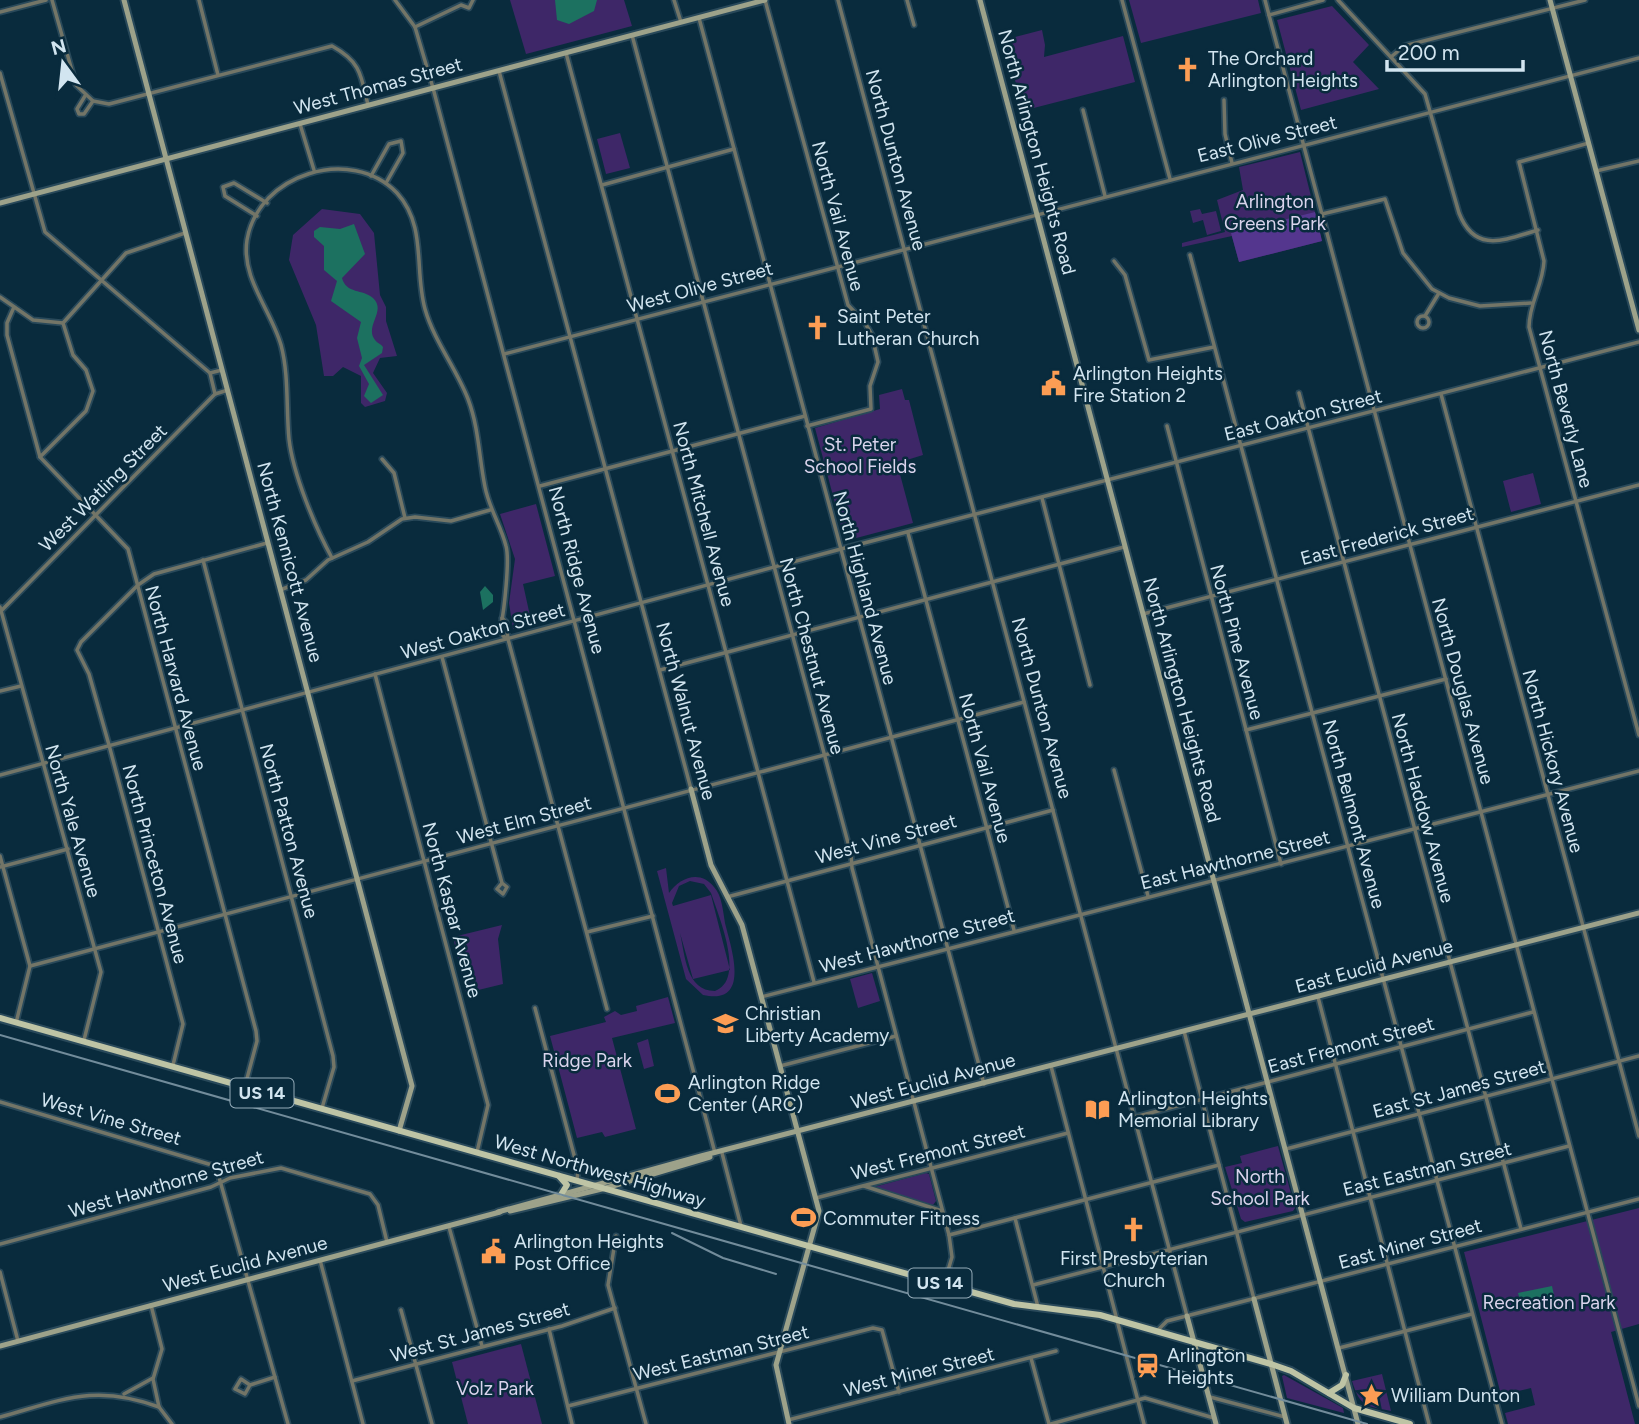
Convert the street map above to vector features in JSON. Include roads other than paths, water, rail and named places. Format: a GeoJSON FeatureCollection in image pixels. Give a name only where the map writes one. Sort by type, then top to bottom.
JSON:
{"type":"FeatureCollection","features":[{"type":"Feature","properties":{"kind":"main road","name":"West Northwest Highway"},"geometry":{"type":"LineString","coordinates":[[0,1018],[944,1284],[1039,1309],[1090,1313],[1194,1343]]}},
{"type":"Feature","properties":{"kind":"main road"},"geometry":{"type":"LineString","coordinates":[[558,1175],[567,1185],[562,1193]]}},
{"type":"Feature","properties":{"kind":"main road","name":"US 14"},"geometry":{"type":"LineString","coordinates":[[1194,1343],[1292,1371],[1354,1408],[1410,1424]]}},
{"type":"Feature","properties":{"kind":"main road"},"geometry":{"type":"LineString","coordinates":[[1329,1393],[1342,1385],[1346,1375]]}},
{"type":"Feature","properties":{"kind":"street"},"geometry":{"type":"LineString","coordinates":[[0,12],[46,0]]}},
{"type":"Feature","properties":{"kind":"street"},"geometry":{"type":"LineString","coordinates":[[52,0],[76,85],[93,101],[109,103],[332,47],[348,55],[359,68],[368,106]]}},
{"type":"Feature","properties":{"kind":"street","name":"North Kennicott Avenue"},"geometry":{"type":"LineString","coordinates":[[124,0],[412,1086],[399,1131]]}},
{"type":"Feature","properties":{"kind":"street"},"geometry":{"type":"LineString","coordinates":[[198,0],[218,75]]}},
{"type":"Feature","properties":{"kind":"street","name":"North Ridge Avenue"},"geometry":{"type":"LineString","coordinates":[[395,0],[415,27],[433,88],[653,916],[741,1226]]}},
{"type":"Feature","properties":{"kind":"street"},"geometry":{"type":"LineString","coordinates":[[415,27],[461,3],[469,8],[473,0]]}},
{"type":"Feature","properties":{"kind":"street"},"geometry":{"type":"LineString","coordinates":[[674,0],[681,22]]}},
{"type":"Feature","properties":{"kind":"street","name":"West Thomas Street"},"geometry":{"type":"LineString","coordinates":[[0,203],[765,0]]}},
{"type":"Feature","properties":{"kind":"street","name":"North Vail Avenue"},"geometry":{"type":"LineString","coordinates":[[765,0],[848,306],[865,323],[872,335],[878,362],[870,386],[873,405],[871,410],[807,426]]}},
{"type":"Feature","properties":{"kind":"street","name":"North Dunton Avenue"},"geometry":{"type":"LineString","coordinates":[[838,0],[1215,1421]]}},
{"type":"Feature","properties":{"kind":"street"},"geometry":{"type":"LineString","coordinates":[[907,0],[914,25]]}},
{"type":"Feature","properties":{"kind":"street","name":"North Arlington Heights Road"},"geometry":{"type":"LineString","coordinates":[[980,0],[1358,1424]]}},
{"type":"Feature","properties":{"kind":"street"},"geometry":{"type":"LineString","coordinates":[[1122,0],[1170,179]]}},
{"type":"Feature","properties":{"kind":"street","name":"North Douglas Avenue"},"geometry":{"type":"LineString","coordinates":[[1265,0],[1639,1406]]}},
{"type":"Feature","properties":{"kind":"street"},"geometry":{"type":"LineString","coordinates":[[1269,15],[1323,0]]}},
{"type":"Feature","properties":{"kind":"street"},"geometry":{"type":"LineString","coordinates":[[1338,0],[1425,94],[1459,213],[1468,231],[1480,239],[1495,241],[1538,230]]}},
{"type":"Feature","properties":{"kind":"street"},"geometry":{"type":"LineString","coordinates":[[1550,0],[1639,330]]}},
{"type":"Feature","properties":{"kind":"street"},"geometry":{"type":"LineString","coordinates":[[1391,57],[1404,46],[1585,0]]}},
{"type":"Feature","properties":{"kind":"street","name":"North Highland Avenue"},"geometry":{"type":"LineString","coordinates":[[699,18],[984,1084]]}},
{"type":"Feature","properties":{"kind":"street","name":"North Chestnut Avenue"},"geometry":{"type":"LineString","coordinates":[[632,35],[949,1235],[952,1257],[944,1284]]}},
{"type":"Feature","properties":{"kind":"street","name":"North Mitchell Avenue"},"geometry":{"type":"LineString","coordinates":[[566,53],[814,982]]}},
{"type":"Feature","properties":{"kind":"street","name":"East Olive Street"},"geometry":{"type":"LineString","coordinates":[[903,248],[1639,58]]}},
{"type":"Feature","properties":{"kind":"street","name":"North Walnut Avenue"},"geometry":{"type":"LineString","coordinates":[[499,71],[711,865],[742,925],[816,1198],[818,1216],[779,1353]]}},
{"type":"Feature","properties":{"kind":"street"},"geometry":{"type":"LineString","coordinates":[[0,73],[45,232],[210,373],[215,394]]}},
{"type":"Feature","properties":{"kind":"street"},"geometry":{"type":"LineString","coordinates":[[85,96],[77,109],[79,114],[84,114],[93,101]]}},
{"type":"Feature","properties":{"kind":"street"},"geometry":{"type":"LineString","coordinates":[[0,100],[7,99]]}},
{"type":"Feature","properties":{"kind":"street"},"geometry":{"type":"LineString","coordinates":[[1224,100],[1225,134],[1232,163]]}},
{"type":"Feature","properties":{"kind":"street"},"geometry":{"type":"LineString","coordinates":[[1083,110],[1105,196]]}},
{"type":"Feature","properties":{"kind":"street"},"geometry":{"type":"LineString","coordinates":[[300,124],[314,170]]}},
{"type":"Feature","properties":{"kind":"street"},"geometry":{"type":"LineString","coordinates":[[371,176],[389,144],[401,141],[403,153],[386,183]]}},
{"type":"Feature","properties":{"kind":"street","name":"North Beverly Lane"},"geometry":{"type":"LineString","coordinates":[[1589,143],[1519,162],[1538,230],[1544,269],[1531,303],[1529,327],[1639,735]]}},
{"type":"Feature","properties":{"kind":"street"},"geometry":{"type":"LineString","coordinates":[[602,185],[734,149]]}},
{"type":"Feature","properties":{"kind":"street"},"geometry":{"type":"LineString","coordinates":[[1597,171],[1639,161]]}},
{"type":"Feature","properties":{"kind":"street"},"geometry":{"type":"LineString","coordinates":[[332,558],[294,465],[282,348],[248,264],[247,242],[257,216],[267,202],[290,182],[314,170],[340,169],[371,176],[386,183],[404,203],[414,223],[424,306],[471,408],[490,510],[508,554],[502,618],[510,634],[508,639],[607,1009]]}},
{"type":"Feature","properties":{"kind":"street"},"geometry":{"type":"LineString","coordinates":[[257,216],[225,197],[223,187],[233,183],[267,202]]}},
{"type":"Feature","properties":{"kind":"street"},"geometry":{"type":"LineString","coordinates":[[1322,214],[1385,199],[1403,253],[1424,281],[1439,293],[1480,306],[1531,303]]}},
{"type":"Feature","properties":{"kind":"street"},"geometry":{"type":"LineString","coordinates":[[0,297],[40,323],[63,323],[126,253],[185,233]]}},
{"type":"Feature","properties":{"kind":"street","name":"West Olive Street"},"geometry":{"type":"LineString","coordinates":[[504,354],[903,248]]}},
{"type":"Feature","properties":{"kind":"street","name":"North Belmont Avenue"},"geometry":{"type":"LineString","coordinates":[[1190,255],[1502,1424]]}},
{"type":"Feature","properties":{"kind":"street"},"geometry":{"type":"LineString","coordinates":[[1114,261],[1125,275],[1149,360],[1215,347]]}},
{"type":"Feature","properties":{"kind":"street"},"geometry":{"type":"LineString","coordinates":[[1425,316],[1439,293]]}},
{"type":"Feature","properties":{"kind":"street","name":"North Harvard Avenue"},"geometry":{"type":"LineString","coordinates":[[14,307],[7,323],[7,335],[40,457],[125,543],[138,585],[257,1036],[244,1088]]}},
{"type":"Feature","properties":{"kind":"street"},"geometry":{"type":"LineString","coordinates":[[40,457],[86,411],[93,391],[86,370],[73,355],[63,323]]}},
{"type":"Feature","properties":{"kind":"street","name":"East Oakton Street"},"geometry":{"type":"LineString","coordinates":[[974,516],[1639,342]]}},
{"type":"Feature","properties":{"kind":"street"},"geometry":{"type":"LineString","coordinates":[[210,373],[222,370]]}},
{"type":"Feature","properties":{"kind":"street","name":"West Watling Street"},"geometry":{"type":"LineString","coordinates":[[1,608],[215,394],[228,390]]}},
{"type":"Feature","properties":{"kind":"street","name":"North Haddow Avenue"},"geometry":{"type":"LineString","coordinates":[[1299,393],[1521,1229]]}},
{"type":"Feature","properties":{"kind":"street","name":"North Hickory Avenue"},"geometry":{"type":"LineString","coordinates":[[1441,393],[1639,1136]]}},
{"type":"Feature","properties":{"kind":"street"},"geometry":{"type":"LineString","coordinates":[[539,486],[805,416]]}},
{"type":"Feature","properties":{"kind":"street","name":"North Pine Avenue"},"geometry":{"type":"LineString","coordinates":[[1167,426],[1281,864]]}},
{"type":"Feature","properties":{"kind":"street"},"geometry":{"type":"LineString","coordinates":[[382,458],[394,473],[405,519]]}},
{"type":"Feature","properties":{"kind":"street","name":"East Frederick Street"},"geometry":{"type":"LineString","coordinates":[[1143,614],[1639,485]]}},
{"type":"Feature","properties":{"kind":"street"},"geometry":{"type":"LineString","coordinates":[[1042,498],[1090,685]]}},
{"type":"Feature","properties":{"kind":"street"},"geometry":{"type":"LineString","coordinates":[[280,590],[306,580],[332,558],[368,542],[405,519],[451,521],[490,510]]}},
{"type":"Feature","properties":{"kind":"street","name":"West Oakton Street"},"geometry":{"type":"LineString","coordinates":[[0,775],[174,726],[974,516]]}},
{"type":"Feature","properties":{"kind":"street","name":"North Vail Avenue"},"geometry":{"type":"LineString","coordinates":[[908,532],[1014,930]]}},
{"type":"Feature","properties":{"kind":"street"},"geometry":{"type":"LineString","coordinates":[[138,585],[165,570],[267,543]]}},
{"type":"Feature","properties":{"kind":"street"},"geometry":{"type":"LineString","coordinates":[[660,670],[1124,547]]}},
{"type":"Feature","properties":{"kind":"street","name":"North Patton Avenue"},"geometry":{"type":"LineString","coordinates":[[203,560],[333,1056],[334,1067],[322,1110]]}},
{"type":"Feature","properties":{"kind":"street","name":"North Princeton Avenue"},"geometry":{"type":"LineString","coordinates":[[138,585],[81,642],[77,650],[87,668],[109,745],[183,1024],[172,1067]]}},
{"type":"Feature","properties":{"kind":"street","name":"North Yale Avenue"},"geometry":{"type":"LineString","coordinates":[[1,608],[102,976],[83,1042]]}},
{"type":"Feature","properties":{"kind":"street"},"geometry":{"type":"LineString","coordinates":[[442,656],[502,883]]}},
{"type":"Feature","properties":{"kind":"street","name":"North Kaspar Avenue"},"geometry":{"type":"LineString","coordinates":[[375,674],[488,1105],[477,1152]]}},
{"type":"Feature","properties":{"kind":"street"},"geometry":{"type":"LineString","coordinates":[[1246,730],[1446,679]]}},
{"type":"Feature","properties":{"kind":"street"},"geometry":{"type":"LineString","coordinates":[[0,691],[21,686]]}},
{"type":"Feature","properties":{"kind":"street","name":"West Elm Street"},"geometry":{"type":"LineString","coordinates":[[30,966],[1024,702]]}},
{"type":"Feature","properties":{"kind":"street"},"geometry":{"type":"LineString","coordinates":[[1114,770],[1148,896]]}},
{"type":"Feature","properties":{"kind":"street","name":"East Hawthorne Street"},"geometry":{"type":"LineString","coordinates":[[1081,913],[1639,771]]}},
{"type":"Feature","properties":{"kind":"street","name":"West Vine Street"},"geometry":{"type":"LineString","coordinates":[[727,897],[1053,810]]}},
{"type":"Feature","properties":{"kind":"street"},"geometry":{"type":"LineString","coordinates":[[1,867],[68,849]]}},
{"type":"Feature","properties":{"kind":"street"},"geometry":{"type":"LineString","coordinates":[[0,856],[30,966],[16,1023]]}},
{"type":"Feature","properties":{"kind":"street","name":"West Hawthorne Street"},"geometry":{"type":"LineString","coordinates":[[761,997],[1081,913]]}},
{"type":"Feature","properties":{"kind":"street","name":"East Euclid Avenue"},"geometry":{"type":"LineString","coordinates":[[1117,1048],[1639,913]]}},
{"type":"Feature","properties":{"kind":"street"},"geometry":{"type":"LineString","coordinates":[[587,932],[653,916]]}},
{"type":"Feature","properties":{"kind":"street"},"geometry":{"type":"LineString","coordinates":[[1318,997],[1429,1424]]}},
{"type":"Feature","properties":{"kind":"street"},"geometry":{"type":"LineString","coordinates":[[535,1008],[578,1170],[577,1180]]}},
{"type":"Feature","properties":{"kind":"street","name":"East Fremont Street"},"geometry":{"type":"LineString","coordinates":[[1135,1117],[1533,1012]]}},
{"type":"Feature","properties":{"kind":"street"},"geometry":{"type":"LineString","coordinates":[[1184,1031],[1287,1424]]}},
{"type":"Feature","properties":{"kind":"street"},"geometry":{"type":"LineString","coordinates":[[780,1066],[896,1035]]}},
{"type":"Feature","properties":{"kind":"street","name":"West Euclid Avenue"},"geometry":{"type":"LineString","coordinates":[[0,1346],[449,1226],[562,1193],[1117,1048]]}},
{"type":"Feature","properties":{"kind":"street","name":"East St James Street"},"geometry":{"type":"LineString","coordinates":[[1286,1149],[1639,1056]]}},
{"type":"Feature","properties":{"kind":"street"},"geometry":{"type":"LineString","coordinates":[[1051,1066],[1144,1424]]}},
{"type":"Feature","properties":{"kind":"street","name":"West Vine Street"},"geometry":{"type":"LineString","coordinates":[[0,1102],[212,1166],[221,1183]]}},
{"type":"Feature","properties":{"kind":"street","name":"West Fremont Street"},"geometry":{"type":"LineString","coordinates":[[816,1198],[1068,1133]]}},
{"type":"Feature","properties":{"kind":"street","name":"East Eastman Street"},"geometry":{"type":"LineString","coordinates":[[1170,1250],[1569,1146]]}},
{"type":"Feature","properties":{"kind":"street","name":"West Euclid Avenue"},"geometry":{"type":"LineString","coordinates":[[498,1212],[606,1188],[698,1163],[719,1154]]}},
{"type":"Feature","properties":{"kind":"street"},"geometry":{"type":"LineString","coordinates":[[949,1235],[1219,1165]]}},
{"type":"Feature","properties":{"kind":"street","name":"West Hawthorne Street"},"geometry":{"type":"LineString","coordinates":[[0,1244],[281,1168],[367,1192],[378,1205],[387,1242]]}},
{"type":"Feature","properties":{"kind":"street"},"geometry":{"type":"LineString","coordinates":[[221,1183],[288,1424]]}},
{"type":"Feature","properties":{"kind":"street"},"geometry":{"type":"LineString","coordinates":[[863,1186],[942,1211]]}},
{"type":"Feature","properties":{"kind":"street","name":"East Miner Street"},"geometry":{"type":"LineString","coordinates":[[1187,1316],[1639,1199]]}},
{"type":"Feature","properties":{"kind":"street"},"geometry":{"type":"LineString","coordinates":[[1015,1218],[1039,1309]]}},
{"type":"Feature","properties":{"kind":"street"},"geometry":{"type":"LineString","coordinates":[[449,1226],[482,1346]]}},
{"type":"Feature","properties":{"kind":"street"},"geometry":{"type":"LineString","coordinates":[[617,1236],[608,1285],[646,1424]]}},
{"type":"Feature","properties":{"kind":"street"},"geometry":{"type":"LineString","coordinates":[[1033,1285],[1170,1250]]}},
{"type":"Feature","properties":{"kind":"street"},"geometry":{"type":"LineString","coordinates":[[320,1260],[363,1424]]}},
{"type":"Feature","properties":{"kind":"street"},"geometry":{"type":"LineString","coordinates":[[0,1272],[18,1341]]}},
{"type":"Feature","properties":{"kind":"street"},"geometry":{"type":"LineString","coordinates":[[151,1305],[162,1349],[153,1378],[159,1407],[172,1424]]}},
{"type":"Feature","properties":{"kind":"street","name":"West St James Street"},"geometry":{"type":"LineString","coordinates":[[352,1381],[549,1329],[615,1308]]}},
{"type":"Feature","properties":{"kind":"street"},"geometry":{"type":"LineString","coordinates":[[401,1310],[432,1424]]}},
{"type":"Feature","properties":{"kind":"street"},"geometry":{"type":"LineString","coordinates":[[1339,1348],[1473,1314]]}},
{"type":"Feature","properties":{"kind":"street"},"geometry":{"type":"LineString","coordinates":[[1157,1332],[1167,1321],[1187,1316]]}},
{"type":"Feature","properties":{"kind":"street","name":"West Eastman Street"},"geometry":{"type":"LineString","coordinates":[[568,1406],[873,1328],[881,1329],[899,1392]]}},
{"type":"Feature","properties":{"kind":"street"},"geometry":{"type":"LineString","coordinates":[[549,1329],[572,1424]]}},
{"type":"Feature","properties":{"kind":"street","name":"West Miner Street"},"geometry":{"type":"LineString","coordinates":[[788,1422],[1056,1351]]}},
{"type":"Feature","properties":{"kind":"street"},"geometry":{"type":"LineString","coordinates":[[779,1353],[777,1380],[788,1422]]}},
{"type":"Feature","properties":{"kind":"street"},"geometry":{"type":"LineString","coordinates":[[1031,1358],[1050,1424],[1145,1398],[1215,1421]]}},
{"type":"Feature","properties":{"kind":"street"},"geometry":{"type":"LineString","coordinates":[[250,1385],[240,1379],[235,1389],[245,1394],[250,1385],[275,1377]]}},
{"type":"Feature","properties":{"kind":"street"},"geometry":{"type":"LineString","coordinates":[[119,1395],[136,1390],[153,1378]]}},
{"type":"Feature","properties":{"kind":"street"},"geometry":{"type":"LineString","coordinates":[[0,1417],[89,1394],[119,1395],[159,1407]]}},
{"type":"Feature","properties":{"kind":"street"},"geometry":{"type":"LineString","coordinates":[[1209,1396],[1285,1417]]}},
{"type":"Feature","properties":{"kind":"street"},"geometry":{"type":"LineString","coordinates":[[6,1415],[8,1424]]}},
{"type":"Feature","properties":{"kind":"railway"},"geometry":{"type":"LineString","coordinates":[[0,1035],[1367,1424]]}},
{"type":"Feature","properties":{"kind":"railway"},"geometry":{"type":"LineString","coordinates":[[672,1233],[723,1258],[776,1274]]}},
{"type":"Feature","properties":{"kind":"place","name":"The Orchard Arlington Heights"},"geometry":{"type":"Point","coordinates":[1188,69]}},
{"type":"Feature","properties":{"kind":"place","name":"Saint Peter Lutheran Church"},"geometry":{"type":"Point","coordinates":[817,327]}},
{"type":"Feature","properties":{"kind":"place","name":"Arlington Heights Fire Station 2"},"geometry":{"type":"Point","coordinates":[1053,384]}},
{"type":"Feature","properties":{"kind":"place","name":"Christian Liberty Academy"},"geometry":{"type":"Point","coordinates":[725,1024]}},
{"type":"Feature","properties":{"kind":"place","name":"Arlington Ridge Center (ARC)"},"geometry":{"type":"Point","coordinates":[668,1093]}},
{"type":"Feature","properties":{"kind":"place","name":"Arlington Heights Memorial Library"},"geometry":{"type":"Point","coordinates":[1098,1109]}},
{"type":"Feature","properties":{"kind":"place","name":"Commuter Fitness"},"geometry":{"type":"Point","coordinates":[803,1218]}},
{"type":"Feature","properties":{"kind":"place","name":"First Presbyterian Church"},"geometry":{"type":"Point","coordinates":[1134,1230]}},
{"type":"Feature","properties":{"kind":"place","name":"Arlington Heights Post Office"},"geometry":{"type":"Point","coordinates":[494,1252]}},
{"type":"Feature","properties":{"kind":"place","name":"Arlington Heights"},"geometry":{"type":"Point","coordinates":[1147,1366]}},
{"type":"Feature","properties":{"kind":"place","name":"William Dunton"},"geometry":{"type":"Point","coordinates":[1371,1395]}},
{"type":"Feature","properties":{"kind":"park label","name":"Arlington Greens Park"},"geometry":{"type":"Point","coordinates":[1275,212]}},
{"type":"Feature","properties":{"kind":"park label","name":"St. Peter School Fields"},"geometry":{"type":"Point","coordinates":[860,455]}},
{"type":"Feature","properties":{"kind":"park label","name":"Ridge Park"},"geometry":{"type":"Point","coordinates":[587,1060]}},
{"type":"Feature","properties":{"kind":"park label","name":"North School Park"},"geometry":{"type":"Point","coordinates":[1260,1187]}},
{"type":"Feature","properties":{"kind":"park label","name":"Recreation Park"},"geometry":{"type":"Point","coordinates":[1549,1302]}},
{"type":"Feature","properties":{"kind":"park label","name":"Volz Park"},"geometry":{"type":"Point","coordinates":[495,1388]}}]}
